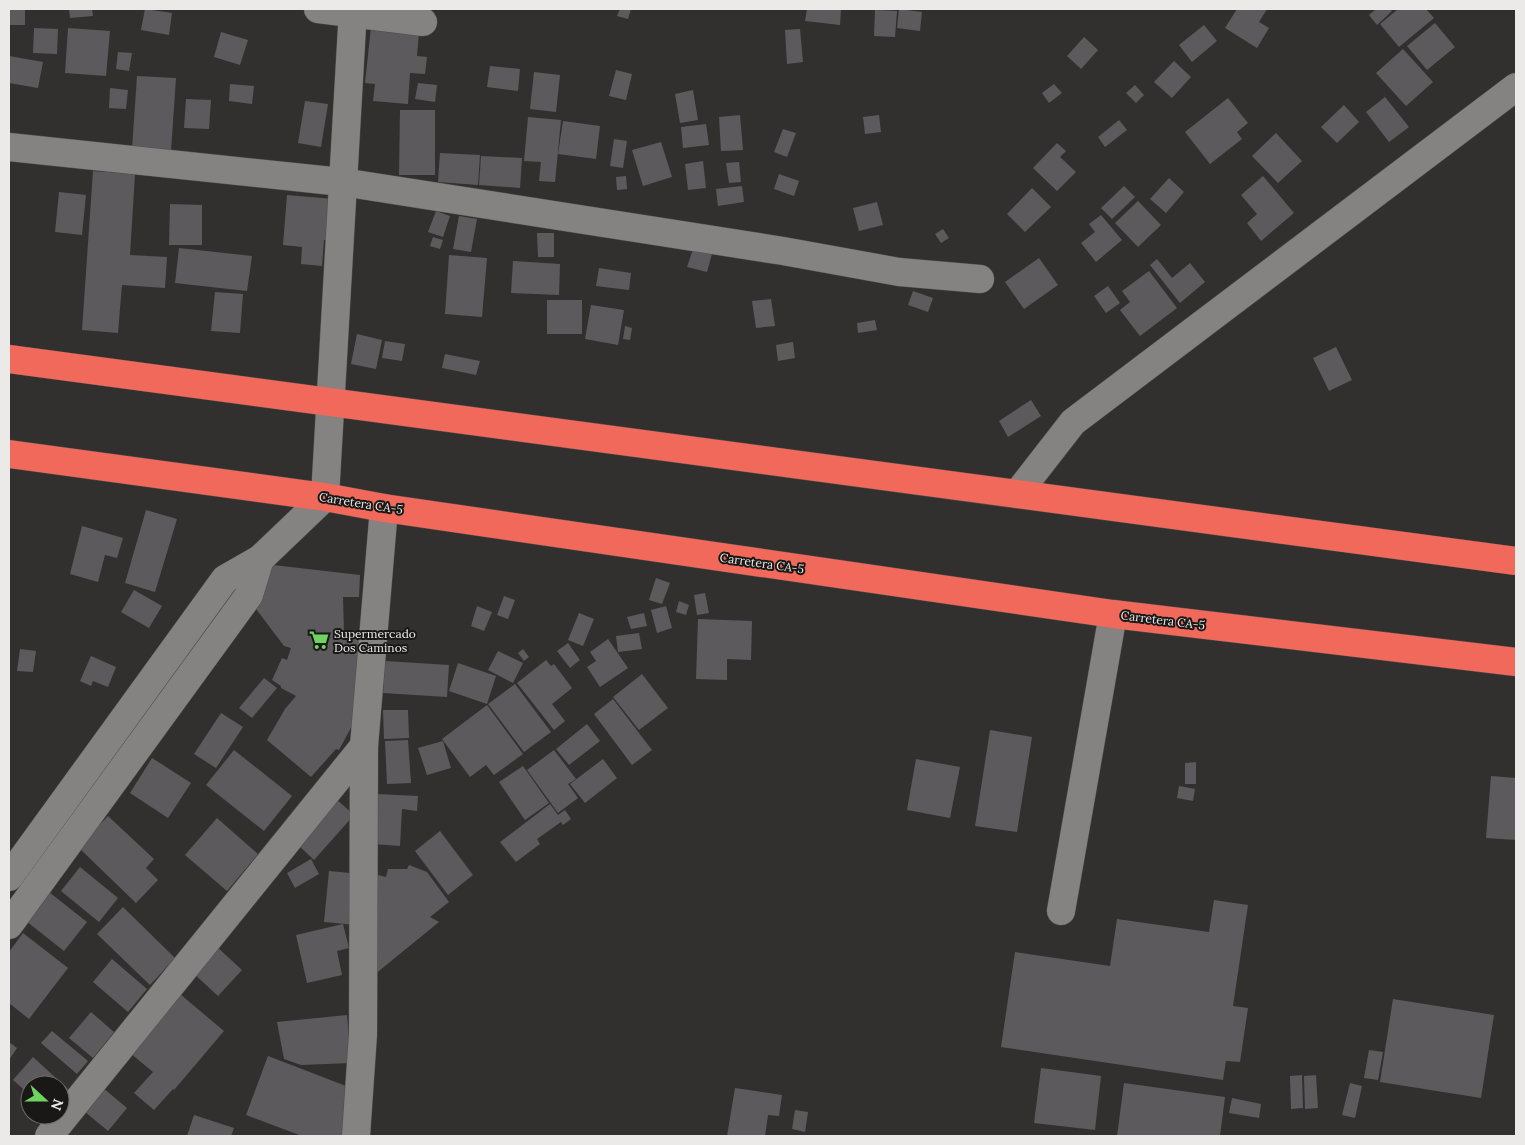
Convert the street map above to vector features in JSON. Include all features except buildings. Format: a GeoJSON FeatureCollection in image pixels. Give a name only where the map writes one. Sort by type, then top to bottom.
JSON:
{"type":"FeatureCollection","features":[{"type":"Feature","properties":{"kind":"highway"},"geometry":{"type":"LineString","coordinates":[[9,359],[1516,561]]}},
{"type":"Feature","properties":{"kind":"highway","name":"Carretera CA-5"},"geometry":{"type":"LineString","coordinates":[[9,454],[325,497],[384,508],[1113,614],[1516,662]]}},
{"type":"Feature","properties":{"kind":"street"},"geometry":{"type":"LineString","coordinates":[[318,9],[352,11],[423,22]]}},
{"type":"Feature","properties":{"kind":"street"},"geometry":{"type":"LineString","coordinates":[[9,877],[226,579],[260,559],[325,497],[352,11]]}},
{"type":"Feature","properties":{"kind":"street"},"geometry":{"type":"LineString","coordinates":[[1017,494],[1073,422],[1516,87]]}},
{"type":"Feature","properties":{"kind":"street"},"geometry":{"type":"LineString","coordinates":[[9,147],[342,182],[783,251],[899,272],[980,279]]}},
{"type":"Feature","properties":{"kind":"street"},"geometry":{"type":"LineString","coordinates":[[356,1136],[363,1034],[364,746],[384,508]]}},
{"type":"Feature","properties":{"kind":"street"},"geometry":{"type":"LineString","coordinates":[[9,925],[249,595],[260,559]]}},
{"type":"Feature","properties":{"kind":"street"},"geometry":{"type":"LineString","coordinates":[[1061,911],[1113,614]]}},
{"type":"Feature","properties":{"kind":"street"},"geometry":{"type":"LineString","coordinates":[[49,1136],[364,746]]}},
{"type":"Feature","properties":{"kind":"place","name":"Supermercado Dos Caminos"},"geometry":{"type":"Point","coordinates":[319,640]}}]}
